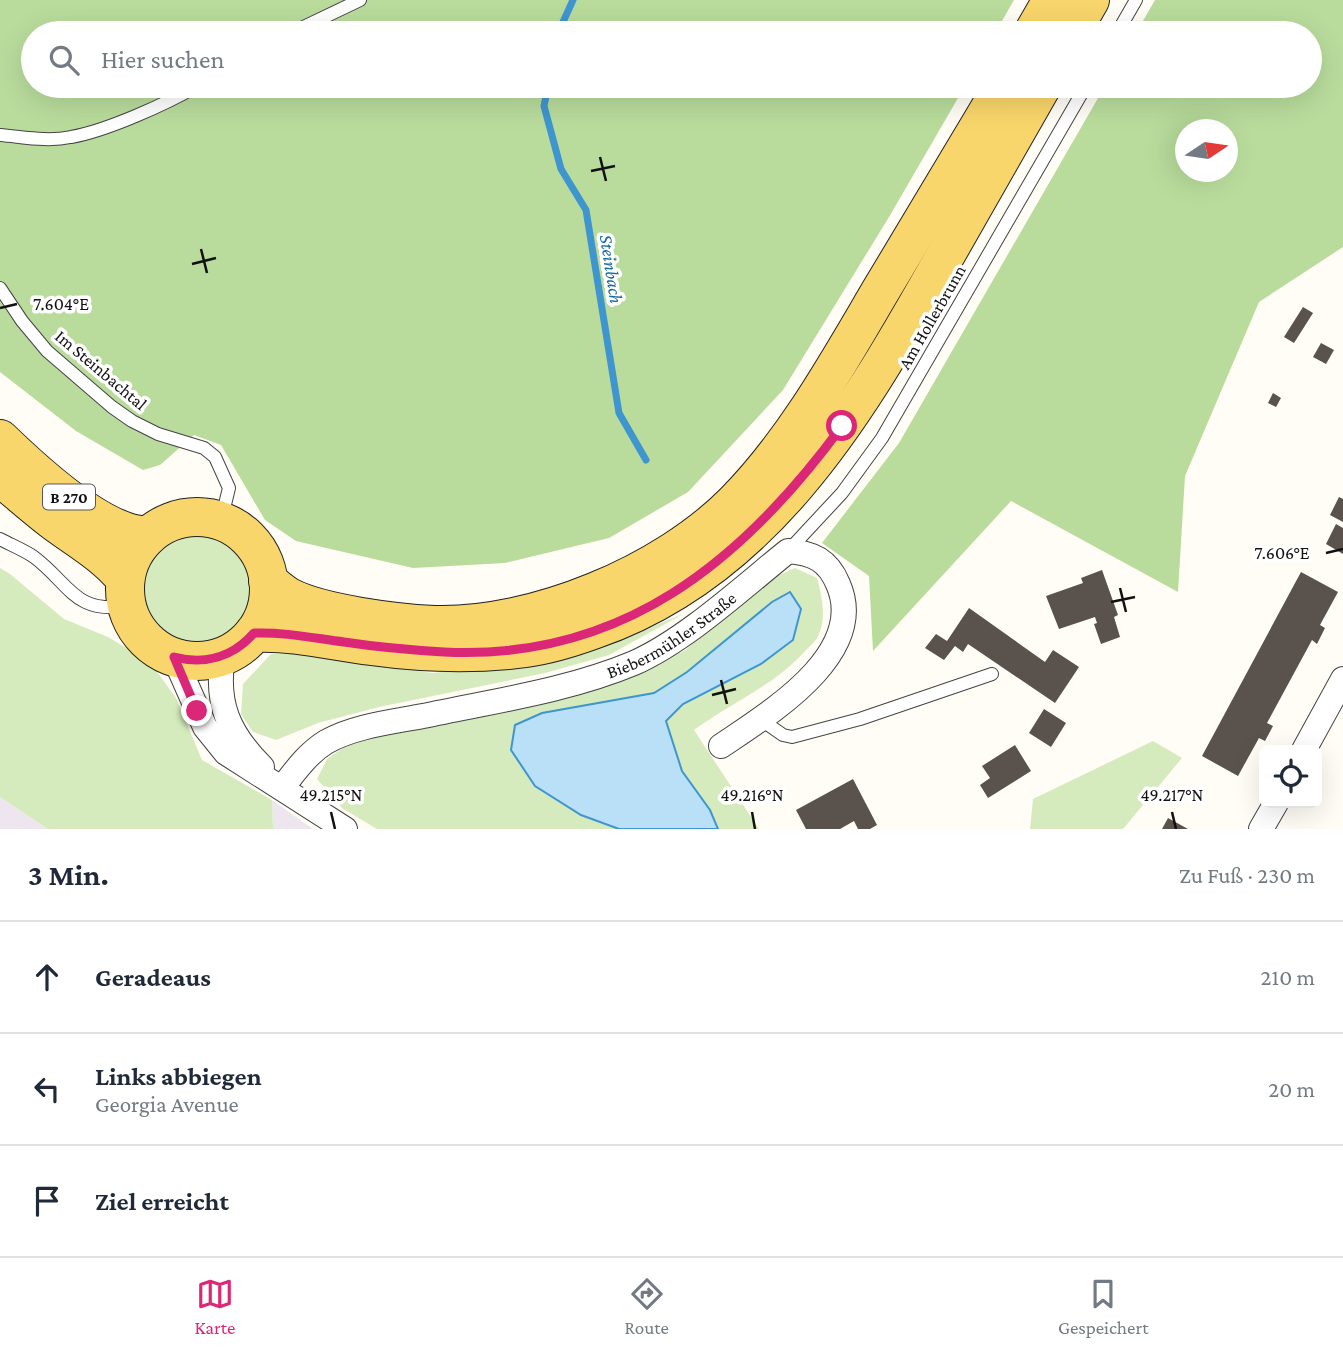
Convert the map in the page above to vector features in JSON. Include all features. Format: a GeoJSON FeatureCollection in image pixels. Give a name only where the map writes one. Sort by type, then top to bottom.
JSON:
{"type":"FeatureCollection","features":[{"type":"Feature","properties":{"kind":"main road"},"geometry":{"type":"LineString","coordinates":[[1040,21],[1052,0]]}},
{"type":"Feature","properties":{"kind":"main road"},"geometry":{"type":"LineString","coordinates":[[1078,21],[1090,0]]}},
{"type":"Feature","properties":{"kind":"main road"},"geometry":{"type":"LineString","coordinates":[[268,581],[288,596],[307,604],[372,618],[457,625],[496,621],[542,610],[615,583],[662,557],[698,533],[734,503],[773,458],[848,347],[996,98]]}},
{"type":"Feature","properties":{"kind":"main road"},"geometry":{"type":"LineString","coordinates":[[254,633],[287,633],[406,650],[482,652],[528,648],[635,615],[698,578],[756,528],[787,496],[842,426],[898,340],[1035,98]]}},
{"type":"Feature","properties":{"kind":"main road","name":"B 270"},"geometry":{"type":"LineString","coordinates":[[0,439],[59,490],[96,517],[127,532],[148,536]]}},
{"type":"Feature","properties":{"kind":"main road","name":"B 270"},"geometry":{"type":"LineString","coordinates":[[0,477],[51,519],[98,552],[126,592]]}},
{"type":"Feature","properties":{"kind":"main road"},"geometry":{"type":"LineString","coordinates":[[191,517],[221,521],[236,528],[258,551],[268,581],[266,608],[254,633],[240,647],[223,656],[194,661],[174,657],[144,638],[130,617],[126,592],[135,551],[148,536],[175,520],[191,517]]}},
{"type":"Feature","properties":{"kind":"street"},"geometry":{"type":"LineString","coordinates":[[721,746],[811,678],[833,650],[841,630],[844,610],[833,572],[822,560],[807,553],[788,551]]}},
{"type":"Feature","properties":{"kind":"street","name":"Biebermühler Straße"},"geometry":{"type":"LineString","coordinates":[[282,788],[303,760],[318,748],[326,742],[351,733],[545,691],[634,662],[663,648],[788,551]]}},
{"type":"Feature","properties":{"kind":"street"},"geometry":{"type":"LineString","coordinates":[[223,656],[221,695],[230,725],[246,751],[282,788]]}},
{"type":"Feature","properties":{"kind":"street"},"geometry":{"type":"LineString","coordinates":[[174,657],[205,727],[215,741],[239,762],[345,829]]}},
{"type":"Feature","properties":{"kind":"street"},"geometry":{"type":"LineString","coordinates":[[1307,745],[1343,680]]}},
{"type":"Feature","properties":{"kind":"street"},"geometry":{"type":"LineString","coordinates":[[1262,829],[1273,808]]}},
{"type":"Feature","properties":{"kind":"lane"},"geometry":{"type":"LineString","coordinates":[[316,21],[360,0]]}},
{"type":"Feature","properties":{"kind":"lane"},"geometry":{"type":"LineString","coordinates":[[1124,21],[1136,0]]}},
{"type":"Feature","properties":{"kind":"lane"},"geometry":{"type":"LineString","coordinates":[[0,135],[41,140],[71,137],[109,126],[171,98]]}},
{"type":"Feature","properties":{"kind":"lane","name":"Am Hollerbrunn"},"geometry":{"type":"LineString","coordinates":[[788,551],[842,493],[882,438],[1080,98]]}},
{"type":"Feature","properties":{"kind":"lane","name":"Im Steinbachtal"},"geometry":{"type":"LineString","coordinates":[[0,288],[47,351],[112,407],[158,434],[204,448],[215,457],[229,488],[221,521]]}},
{"type":"Feature","properties":{"kind":"lane"},"geometry":{"type":"LineString","coordinates":[[0,539],[33,556],[81,601],[98,607],[126,592]]}},
{"type":"Feature","properties":{"kind":"lane"},"geometry":{"type":"LineString","coordinates":[[760,719],[783,735],[792,737],[860,719],[992,674]]}},
{"type":"Feature","properties":{"kind":"shaded area"},"geometry":{"type":"Polygon","coordinates":[[[0,797],[48,829],[0,829],[0,797]]]}},
{"type":"Feature","properties":{"kind":"shaded area"},"geometry":{"type":"Polygon","coordinates":[[[272,800],[313,829],[273,829],[272,800]]]}},
{"type":"Feature","properties":{"kind":"green space"},"geometry":{"type":"Polygon","coordinates":[[[0,0],[1014,0],[1002,21],[21,21],[21,98],[958,98],[783,390],[688,492],[609,538],[505,563],[413,568],[296,541],[265,520],[221,445],[194,435],[160,465],[143,470],[76,431],[0,372],[0,0]]]}},
{"type":"Feature","properties":{"kind":"green space"},"geometry":{"type":"Polygon","coordinates":[[[1155,0],[1343,0],[1343,247],[1259,302],[1185,476],[1178,592],[1011,501],[873,651],[869,576],[822,543],[899,443],[1098,98],[1322,98],[1322,21],[1143,21],[1155,0]]]}},
{"type":"Feature","properties":{"kind":"green space"},"geometry":{"type":"Polygon","coordinates":[[[197,530],[219,535],[237,547],[249,565],[254,587],[249,609],[237,627],[219,639],[197,644],[175,639],[157,627],[145,609],[140,587],[145,565],[157,547],[175,535],[197,530]]]}},
{"type":"Feature","properties":{"kind":"green space"},"geometry":{"type":"Polygon","coordinates":[[[0,568],[64,619],[108,637],[155,669],[176,698],[202,760],[272,800],[273,829],[48,829],[0,797],[0,568]]]}},
{"type":"Feature","properties":{"kind":"green space"},"geometry":{"type":"Polygon","coordinates":[[[795,568],[817,578],[823,615],[817,638],[782,673],[694,730],[759,829],[377,829],[342,808],[317,779],[327,759],[350,743],[637,672],[684,651],[764,582],[795,568]]]}},
{"type":"Feature","properties":{"kind":"green space"},"geometry":{"type":"Polygon","coordinates":[[[685,613],[609,655],[545,673],[379,707],[318,723],[276,740],[253,732],[241,714],[243,684],[271,654],[295,654],[432,673],[498,667],[573,654],[634,634],[685,613]]]}},
{"type":"Feature","properties":{"kind":"green space"},"geometry":{"type":"Polygon","coordinates":[[[1153,741],[1182,758],[1123,829],[1030,829],[1033,799],[1153,741]]]}},
{"type":"Feature","properties":{"kind":"water"},"geometry":{"type":"Polygon","coordinates":[[[790,592],[801,609],[793,640],[761,664],[683,704],[666,721],[682,771],[710,810],[718,829],[619,829],[581,815],[535,786],[511,750],[515,725],[542,713],[654,693],[687,672],[772,602],[790,592]]]}},
{"type":"Feature","properties":{"kind":"building"},"geometry":{"type":"Polygon","coordinates":[[[1303,307],[1313,313],[1294,343],[1284,337],[1303,307]]]}},
{"type":"Feature","properties":{"kind":"building"},"geometry":{"type":"Polygon","coordinates":[[[1321,343],[1334,350],[1326,364],[1313,357],[1321,343]]]}},
{"type":"Feature","properties":{"kind":"building"},"geometry":{"type":"Polygon","coordinates":[[[1273,393],[1281,398],[1276,407],[1268,403],[1273,393]]]}},
{"type":"Feature","properties":{"kind":"building"},"geometry":{"type":"Polygon","coordinates":[[[1339,497],[1343,499],[1343,522],[1330,515],[1339,497]]]}},
{"type":"Feature","properties":{"kind":"building"},"geometry":{"type":"Polygon","coordinates":[[[1336,524],[1343,528],[1343,554],[1326,544],[1336,524]]]}},
{"type":"Feature","properties":{"kind":"building"},"geometry":{"type":"Polygon","coordinates":[[[1102,570],[1118,615],[1114,617],[1120,637],[1101,644],[1094,624],[1097,623],[1095,617],[1059,629],[1046,596],[1083,583],[1081,578],[1102,570]]]}},
{"type":"Feature","properties":{"kind":"building"},"geometry":{"type":"Polygon","coordinates":[[[1301,572],[1338,592],[1320,625],[1325,628],[1317,644],[1312,640],[1267,723],[1273,726],[1265,741],[1259,738],[1238,776],[1202,756],[1301,572]]]}},
{"type":"Feature","properties":{"kind":"building"},"geometry":{"type":"Polygon","coordinates":[[[969,608],[1045,662],[1053,650],[1079,667],[1055,703],[968,644],[963,652],[955,646],[944,660],[925,648],[936,634],[947,641],[969,608]]]}},
{"type":"Feature","properties":{"kind":"building"},"geometry":{"type":"Polygon","coordinates":[[[1044,709],[1066,723],[1051,747],[1029,733],[1044,709]]]}},
{"type":"Feature","properties":{"kind":"building"},"geometry":{"type":"Polygon","coordinates":[[[1015,745],[1031,771],[988,798],[980,785],[990,778],[982,766],[1015,745]]]}},
{"type":"Feature","properties":{"kind":"building"},"geometry":{"type":"Polygon","coordinates":[[[853,779],[877,825],[870,829],[858,829],[854,821],[840,829],[806,829],[796,810],[853,779]]]}},
{"type":"Feature","properties":{"kind":"building"},"geometry":{"type":"Polygon","coordinates":[[[1168,818],[1188,829],[1162,829],[1168,818]]]}},
{"type":"Feature","properties":{"kind":"waterway","name":"Steinbach"},"geometry":{"type":"LineString","coordinates":[[563,21],[573,0]]}},
{"type":"Feature","properties":{"kind":"waterway","name":"Steinbach"},"geometry":{"type":"LineString","coordinates":[[546,98],[544,106],[561,169],[586,210],[619,413],[646,460]]}},
{"type":"Feature","properties":{"kind":"route"},"geometry":{"type":"LineString","coordinates":[[197,711],[174,657],[204,661],[223,656],[232,652],[254,633],[287,633],[406,650],[482,652],[528,648],[556,642],[635,615],[698,578],[756,528],[816,462],[842,426]]}}]}
